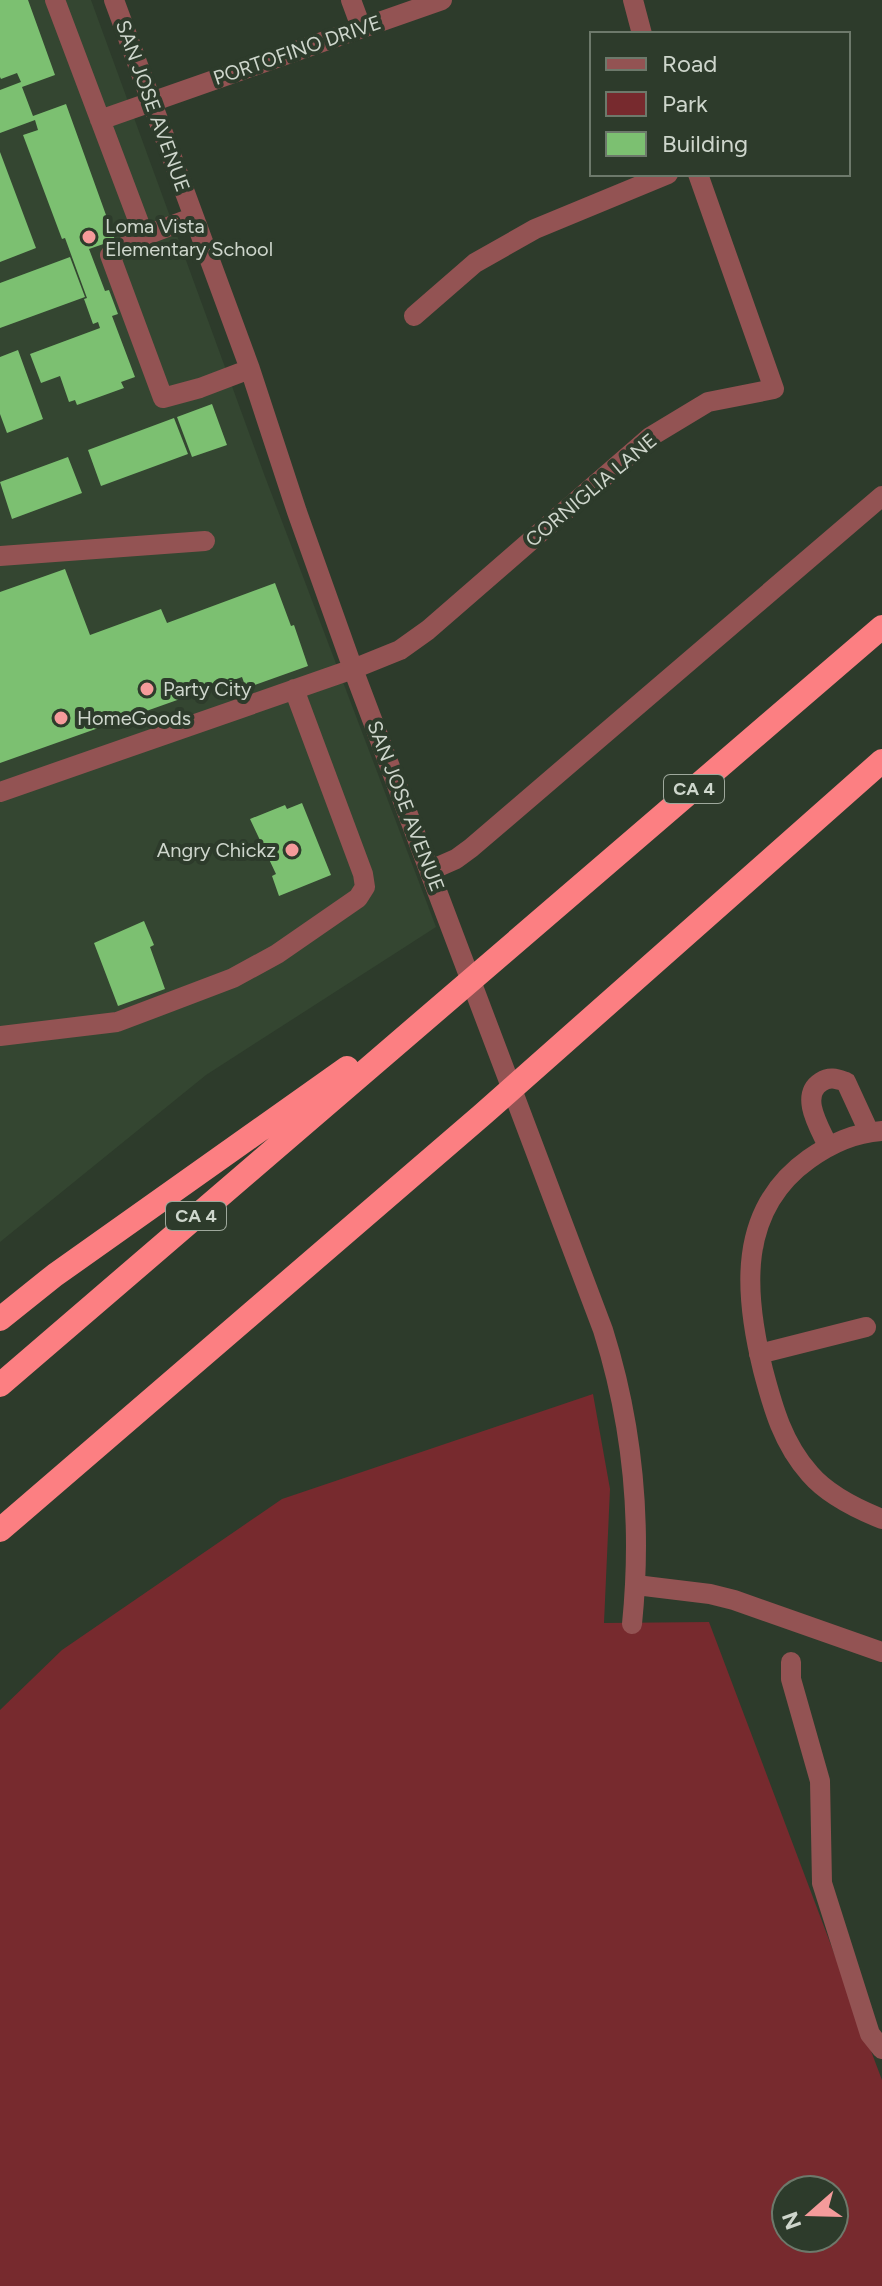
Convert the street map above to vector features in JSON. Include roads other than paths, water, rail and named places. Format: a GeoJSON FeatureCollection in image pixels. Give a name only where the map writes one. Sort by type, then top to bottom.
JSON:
{"type":"FeatureCollection","features":[{"type":"Feature","properties":{"kind":"highway","name":"CA 4"},"geometry":{"type":"LineString","coordinates":[[0,1385],[882,627]]}},
{"type":"Feature","properties":{"kind":"highway"},"geometry":{"type":"LineString","coordinates":[[0,1530],[482,1115],[882,761]]}},
{"type":"Feature","properties":{"kind":"highway"},"geometry":{"type":"LineString","coordinates":[[0,1319],[55,1275],[279,1115],[355,1063],[393,1046]]}},
{"type":"Feature","properties":{"kind":"street"},"geometry":{"type":"LineString","coordinates":[[55,0],[144,236]]}},
{"type":"Feature","properties":{"kind":"street","name":"SAN JOSE AVENUE"},"geometry":{"type":"LineString","coordinates":[[114,0],[250,369],[353,669],[598,1315],[614,1366],[628,1432],[634,1489],[636,1585],[632,1624]]}},
{"type":"Feature","properties":{"kind":"street"},"geometry":{"type":"LineString","coordinates":[[351,0],[361,27]]}},
{"type":"Feature","properties":{"kind":"street","name":"PORTOFINO DRIVE"},"geometry":{"type":"LineString","coordinates":[[100,120],[442,0]]}},
{"type":"Feature","properties":{"kind":"street"},"geometry":{"type":"LineString","coordinates":[[633,0],[641,32]]}},
{"type":"Feature","properties":{"kind":"street"},"geometry":{"type":"LineString","coordinates":[[414,316],[475,263],[535,229],[663,176]]}},
{"type":"Feature","properties":{"kind":"street","name":"CORNIGLIA LANE"},"geometry":{"type":"LineString","coordinates":[[353,669],[400,650],[428,630],[650,437],[708,402],[774,389],[699,176]]}},
{"type":"Feature","properties":{"kind":"street"},"geometry":{"type":"LineString","coordinates":[[194,217],[144,236],[110,255],[163,398],[250,369]]}},
{"type":"Feature","properties":{"kind":"street"},"geometry":{"type":"LineString","coordinates":[[431,870],[456,859],[471,848],[882,496]]}},
{"type":"Feature","properties":{"kind":"street"},"geometry":{"type":"LineString","coordinates":[[0,556],[205,541]]}},
{"type":"Feature","properties":{"kind":"street"},"geometry":{"type":"LineString","coordinates":[[0,792],[353,669]]}},
{"type":"Feature","properties":{"kind":"street"},"geometry":{"type":"LineString","coordinates":[[0,1036],[117,1022],[233,978],[265,961],[358,898],[365,887],[363,874],[294,689]]}},
{"type":"Feature","properties":{"kind":"street"},"geometry":{"type":"LineString","coordinates":[[828,1146],[812,1110],[811,1094],[817,1084],[836,1078],[846,1082],[876,1131],[828,1146],[793,1171],[776,1191],[754,1240],[749,1269],[750,1303],[759,1354],[775,1414],[791,1451],[812,1477],[836,1496],[882,1519]]}},
{"type":"Feature","properties":{"kind":"street"},"geometry":{"type":"LineString","coordinates":[[759,1354],[866,1327]]}},
{"type":"Feature","properties":{"kind":"street"},"geometry":{"type":"LineString","coordinates":[[636,1585],[734,1600],[882,1652]]}},
{"type":"Feature","properties":{"kind":"street"},"geometry":{"type":"LineString","coordinates":[[791,1662],[791,1679],[820,1781],[822,1883],[870,2034],[882,2049]]}},
{"type":"Feature","properties":{"kind":"place","name":"Loma Vista Elementary School"},"geometry":{"type":"Point","coordinates":[89,237]}},
{"type":"Feature","properties":{"kind":"place","name":"Party City"},"geometry":{"type":"Point","coordinates":[147,689]}},
{"type":"Feature","properties":{"kind":"place","name":"HomeGoods"},"geometry":{"type":"Point","coordinates":[61,718]}},
{"type":"Feature","properties":{"kind":"place","name":"Angry Chickz"},"geometry":{"type":"Point","coordinates":[292,850]}}]}
